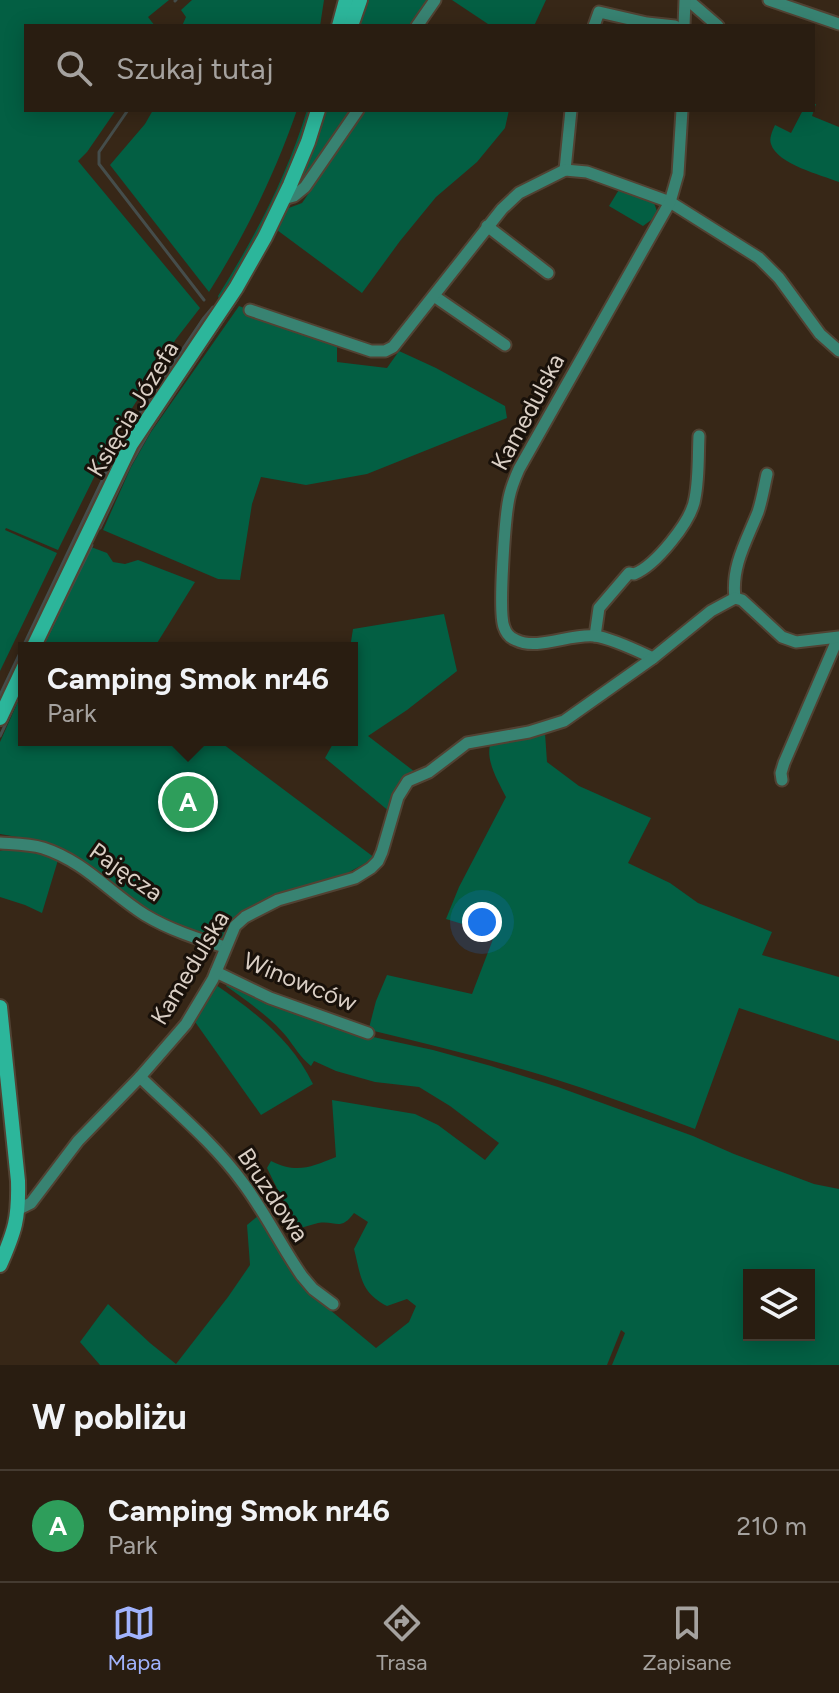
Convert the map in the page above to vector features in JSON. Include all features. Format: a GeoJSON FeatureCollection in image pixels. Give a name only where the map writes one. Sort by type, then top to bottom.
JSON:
{"type":"FeatureCollection","features":[{"type":"Feature","properties":{"kind":"main road"},"geometry":{"type":"LineString","coordinates":[[340,24],[346,0]]}},
{"type":"Feature","properties":{"kind":"main road"},"geometry":{"type":"LineString","coordinates":[[352,24],[360,0]]}},
{"type":"Feature","properties":{"kind":"main road","name":"Księcia Józefa"},"geometry":{"type":"LineString","coordinates":[[36,642],[131,444],[236,288],[265,237],[308,142],[317,112]]}},
{"type":"Feature","properties":{"kind":"main road"},"geometry":{"type":"LineString","coordinates":[[0,718],[18,680]]}},
{"type":"Feature","properties":{"kind":"main road"},"geometry":{"type":"LineString","coordinates":[[0,1007],[19,1209],[0,1265]]}},
{"type":"Feature","properties":{"kind":"street"},"geometry":{"type":"LineString","coordinates":[[418,24],[435,0]]}},
{"type":"Feature","properties":{"kind":"street"},"geometry":{"type":"LineString","coordinates":[[684,24],[686,0]]}},
{"type":"Feature","properties":{"kind":"street"},"geometry":{"type":"LineString","coordinates":[[686,0],[716,24]]}},
{"type":"Feature","properties":{"kind":"street"},"geometry":{"type":"LineString","coordinates":[[769,0],[839,24]]}},
{"type":"Feature","properties":{"kind":"street"},"geometry":{"type":"LineString","coordinates":[[595,24],[599,12],[656,24]]}},
{"type":"Feature","properties":{"kind":"street","name":"Księcia Józefa"},"geometry":{"type":"LineString","coordinates":[[283,199],[294,196],[305,187],[357,112]]}},
{"type":"Feature","properties":{"kind":"street"},"geometry":{"type":"LineString","coordinates":[[565,170],[571,112]]}},
{"type":"Feature","properties":{"kind":"street"},"geometry":{"type":"LineString","coordinates":[[670,202],[678,174],[682,112]]}},
{"type":"Feature","properties":{"kind":"street"},"geometry":{"type":"LineString","coordinates":[[250,310],[371,351],[385,351],[393,347],[487,226],[519,193],[565,170],[587,172],[670,202],[759,258],[779,278],[820,334],[839,351]]}},
{"type":"Feature","properties":{"kind":"street","name":"Kamedulska"},"geometry":{"type":"LineString","coordinates":[[19,1209],[31,1203],[78,1141],[186,1024],[216,972],[235,926],[245,917],[278,900],[355,878],[371,868],[382,852],[398,797],[408,781],[429,772],[467,743],[529,732],[564,721],[653,658],[595,636],[528,644],[516,640],[504,630],[502,586],[509,498],[519,469],[670,202]]}},
{"type":"Feature","properties":{"kind":"street"},"geometry":{"type":"LineString","coordinates":[[487,226],[548,273]]}},
{"type":"Feature","properties":{"kind":"street"},"geometry":{"type":"LineString","coordinates":[[434,296],[505,345]]}},
{"type":"Feature","properties":{"kind":"street"},"geometry":{"type":"LineString","coordinates":[[595,636],[599,608],[629,573],[634,574],[649,566],[692,512],[699,436]]}},
{"type":"Feature","properties":{"kind":"street"},"geometry":{"type":"LineString","coordinates":[[735,598],[734,572],[759,509],[767,474]]}},
{"type":"Feature","properties":{"kind":"street"},"geometry":{"type":"LineString","coordinates":[[653,658],[711,611],[735,598],[742,600],[782,637],[805,642],[839,638]]}},
{"type":"Feature","properties":{"kind":"street"},"geometry":{"type":"LineString","coordinates":[[782,780],[784,763],[839,638]]}},
{"type":"Feature","properties":{"kind":"street","name":"Pajęcza"},"geometry":{"type":"LineString","coordinates":[[0,843],[40,847],[60,855],[80,865],[145,914],[172,929],[225,947]]}},
{"type":"Feature","properties":{"kind":"street","name":"Winowców"},"geometry":{"type":"LineString","coordinates":[[216,972],[270,998],[368,1033]]}},
{"type":"Feature","properties":{"kind":"street","name":"Bruzdowa"},"geometry":{"type":"LineString","coordinates":[[140,1077],[231,1168],[302,1276],[333,1304]]}},
{"type":"Feature","properties":{"kind":"green space"},"geometry":{"type":"Polygon","coordinates":[[[0,0],[169,0],[148,17],[153,24],[24,24],[24,112],[115,112],[78,161],[200,308],[176,339],[115,435],[58,550],[6,528],[57,553],[0,671],[0,0]]]}},
{"type":"Feature","properties":{"kind":"green space"},"geometry":{"type":"Polygon","coordinates":[[[192,0],[324,0],[320,24],[183,24],[186,17],[181,10],[192,0]]]}},
{"type":"Feature","properties":{"kind":"green space"},"geometry":{"type":"Polygon","coordinates":[[[366,0],[427,0],[410,24],[358,24],[366,0]]]}},
{"type":"Feature","properties":{"kind":"green space"},"geometry":{"type":"Polygon","coordinates":[[[452,0],[546,0],[535,24],[488,24],[452,0]]]}},
{"type":"Feature","properties":{"kind":"green space"},"geometry":{"type":"Polygon","coordinates":[[[152,112],[296,112],[258,204],[209,292],[110,165],[152,112]]]}},
{"type":"Feature","properties":{"kind":"green space"},"geometry":{"type":"Polygon","coordinates":[[[306,112],[311,112],[271,214],[221,301],[218,296],[257,229],[306,112]]]}},
{"type":"Feature","properties":{"kind":"green space"},"geometry":{"type":"Polygon","coordinates":[[[323,112],[351,112],[303,183],[299,180],[323,112]]]}},
{"type":"Feature","properties":{"kind":"green space"},"geometry":{"type":"Polygon","coordinates":[[[365,112],[509,112],[505,128],[477,162],[436,197],[362,293],[277,230],[286,209],[302,203],[365,112]]]}},
{"type":"Feature","properties":{"kind":"green space"},"geometry":{"type":"Polygon","coordinates":[[[802,112],[813,112],[812,116],[839,127],[839,182],[790,163],[775,151],[771,137],[775,125],[791,133],[802,112]]]}},
{"type":"Feature","properties":{"kind":"green space"},"geometry":{"type":"Polygon","coordinates":[[[620,188],[654,203],[657,211],[654,218],[643,226],[609,206],[620,188]]]}},
{"type":"Feature","properties":{"kind":"green space"},"geometry":{"type":"Polygon","coordinates":[[[239,306],[337,344],[337,362],[387,368],[399,351],[505,406],[507,418],[367,474],[306,485],[261,477],[252,504],[240,580],[218,579],[103,530],[131,467],[151,432],[239,306]]]}},
{"type":"Feature","properties":{"kind":"green space"},"geometry":{"type":"Polygon","coordinates":[[[91,547],[107,553],[113,562],[125,564],[138,560],[195,582],[158,642],[45,642],[91,547]]]}},
{"type":"Feature","properties":{"kind":"green space"},"geometry":{"type":"Polygon","coordinates":[[[444,614],[457,671],[368,736],[415,772],[398,789],[390,812],[325,758],[332,746],[358,746],[358,642],[351,642],[353,629],[444,614]]]}},
{"type":"Feature","properties":{"kind":"green space"},"geometry":{"type":"Polygon","coordinates":[[[18,702],[18,746],[226,746],[375,858],[331,882],[238,917],[222,939],[182,930],[150,912],[61,848],[0,834],[0,742],[18,702]]]}},
{"type":"Feature","properties":{"kind":"green space"},"geometry":{"type":"Polygon","coordinates":[[[545,733],[547,762],[579,786],[651,818],[628,863],[670,883],[698,903],[772,932],[762,955],[839,977],[839,1041],[739,1008],[695,1129],[545,1076],[369,1028],[387,975],[472,994],[495,934],[446,919],[459,887],[506,797],[493,769],[490,747],[492,740],[545,733]]]}},
{"type":"Feature","properties":{"kind":"green space"},"geometry":{"type":"Polygon","coordinates":[[[9,848],[58,860],[42,913],[0,897],[0,851],[9,848]]]}},
{"type":"Feature","properties":{"kind":"green space"},"geometry":{"type":"Polygon","coordinates":[[[228,983],[364,1035],[433,1050],[558,1087],[814,1184],[839,1189],[839,1365],[612,1365],[625,1333],[621,1330],[607,1365],[100,1365],[80,1342],[108,1304],[176,1364],[250,1265],[247,1225],[259,1215],[306,1290],[376,1348],[409,1322],[416,1306],[407,1299],[387,1306],[367,1289],[354,1249],[368,1222],[354,1213],[341,1224],[324,1222],[297,1229],[267,1168],[271,1161],[304,1168],[336,1157],[332,1100],[415,1114],[438,1125],[485,1160],[499,1143],[419,1087],[375,1082],[314,1061],[311,1066],[258,1009],[226,986],[228,983]]]}},
{"type":"Feature","properties":{"kind":"green space"},"geometry":{"type":"Polygon","coordinates":[[[216,985],[283,1040],[313,1084],[261,1115],[193,1019],[216,985]]]}},
{"type":"Feature","properties":{"kind":"waterway"},"geometry":{"type":"LineString","coordinates":[[127,112],[99,152],[99,164],[204,300]]}},
{"type":"Feature","properties":{"kind":"waterway"},"geometry":{"type":"LineString","coordinates":[[100,528],[150,430],[237,300]]}},
{"type":"Feature","properties":{"kind":"waterway"},"geometry":{"type":"LineString","coordinates":[[25,642],[121,441],[213,307]]}},
{"type":"Feature","properties":{"kind":"waterway"},"geometry":{"type":"LineString","coordinates":[[44,642],[92,545]]}},
{"type":"Feature","properties":{"kind":"waterway"},"geometry":{"type":"LineString","coordinates":[[0,695],[18,657]]}},
{"type":"Feature","properties":{"kind":"waterway"},"geometry":{"type":"LineString","coordinates":[[0,736],[18,698]]}},
{"type":"Feature","properties":{"kind":"place","name":"Camping Smok nr46"},"geometry":{"type":"Point","coordinates":[188,802]}}]}
